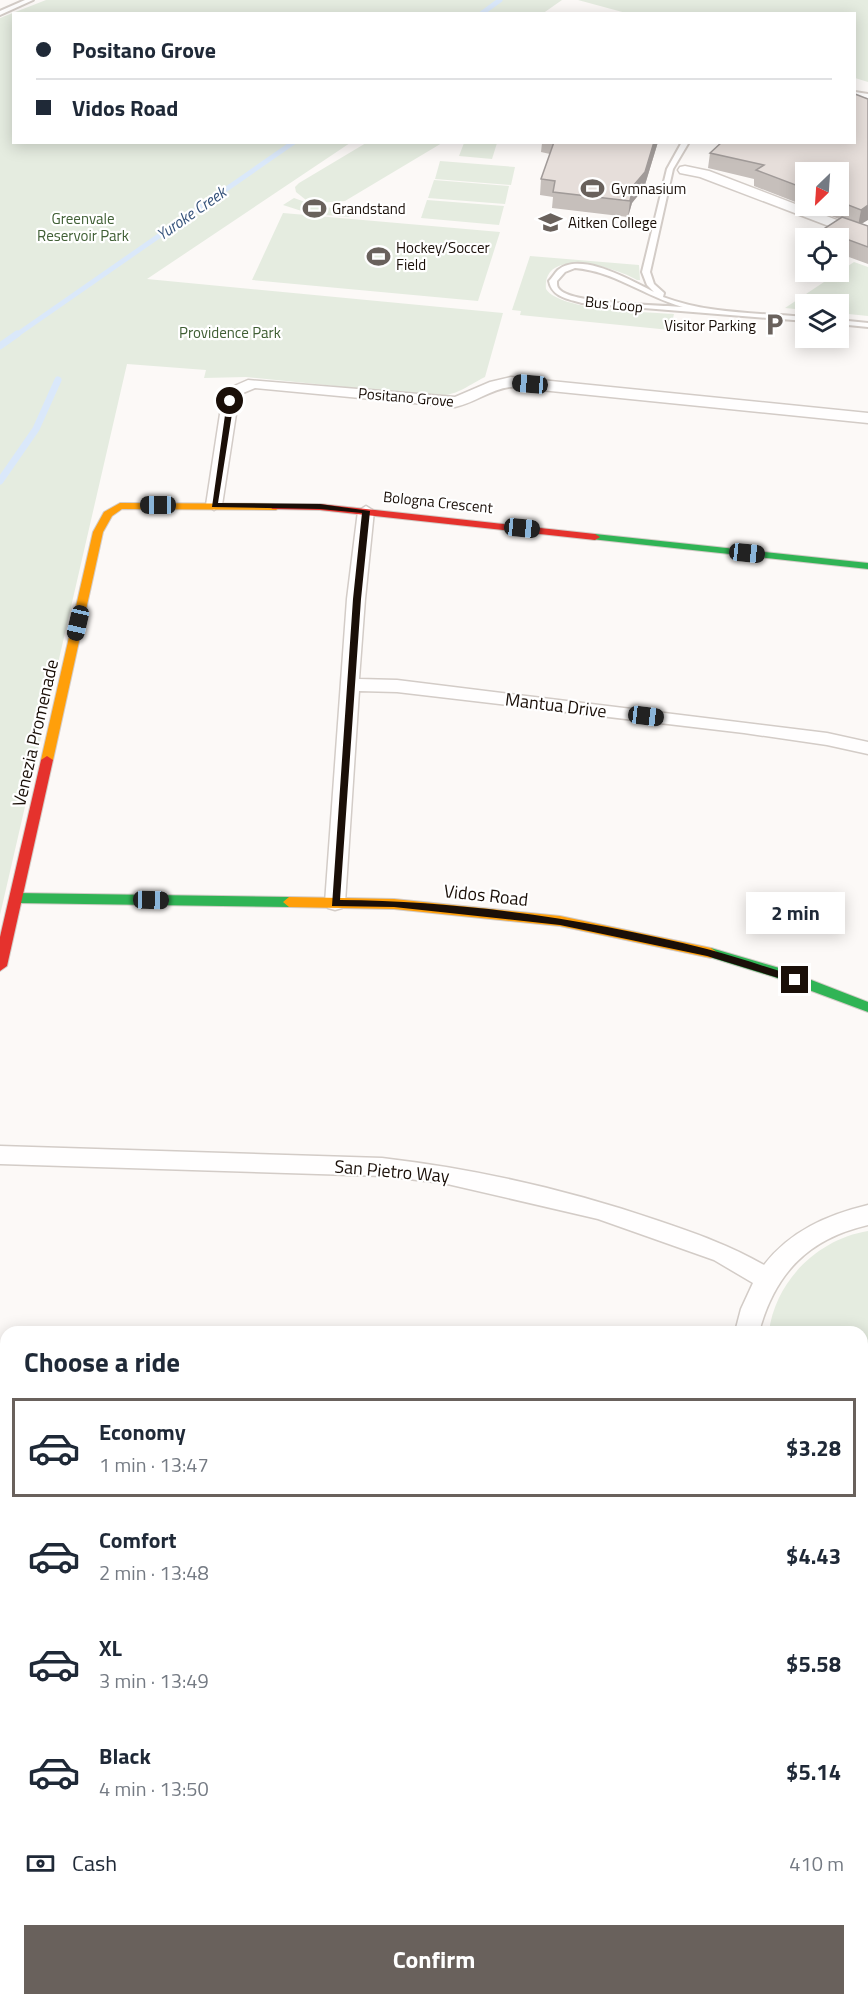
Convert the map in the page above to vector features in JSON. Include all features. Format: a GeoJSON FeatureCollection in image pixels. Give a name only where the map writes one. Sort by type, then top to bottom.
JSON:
{"type":"FeatureCollection","features":[{"type":"Feature","properties":{"kind":"street"},"geometry":{"type":"LineString","coordinates":[[685,170],[704,174],[868,237]]}},
{"type":"Feature","properties":{"kind":"street","name":"Positano Grove"},"geometry":{"type":"LineString","coordinates":[[214,505],[230,401],[237,390],[253,383],[455,402],[474,398],[493,384],[511,382],[868,418]]}},
{"type":"Feature","properties":{"kind":"street","name":"Bologna Crescent"},"geometry":{"type":"LineString","coordinates":[[112,511],[130,505],[320,507],[868,566]]}},
{"type":"Feature","properties":{"kind":"street","name":"Venezia Promenade"},"geometry":{"type":"LineString","coordinates":[[0,966],[99,532],[103,521],[112,511]]}},
{"type":"Feature","properties":{"kind":"street"},"geometry":{"type":"LineString","coordinates":[[335,903],[366,511]]}},
{"type":"Feature","properties":{"kind":"street","name":"Mantua Drive"},"geometry":{"type":"LineString","coordinates":[[351,685],[397,686],[744,728],[827,739],[868,748]]}},
{"type":"Feature","properties":{"kind":"street","name":"Vidos Road"},"geometry":{"type":"LineString","coordinates":[[16,898],[394,904],[462,909],[560,921],[707,952],[778,973],[868,1007]]}},
{"type":"Feature","properties":{"kind":"street","name":"San Pietro Way"},"geometry":{"type":"LineString","coordinates":[[0,1155],[382,1167],[443,1173],[599,1210],[722,1253],[766,1278]]}},
{"type":"Feature","properties":{"kind":"street"},"geometry":{"type":"LineString","coordinates":[[748,1326],[751,1311],[766,1278],[777,1262],[809,1236],[835,1224],[868,1215]]}},
{"type":"Feature","properties":{"kind":"lane"},"geometry":{"type":"LineString","coordinates":[[0,12],[30,0]]}},
{"type":"Feature","properties":{"kind":"lane"},"geometry":{"type":"LineString","coordinates":[[666,300],[651,285],[646,272],[670,169],[685,144]]}},
{"type":"Feature","properties":{"kind":"lane","name":"Bus Loop"},"geometry":{"type":"LineString","coordinates":[[592,267],[608,272],[666,300],[718,312],[664,309],[574,299],[556,290],[554,281],[557,275],[566,270],[592,267]]}},
{"type":"Feature","properties":{"kind":"lane"},"geometry":{"type":"LineString","coordinates":[[718,312],[795,318]]}},
{"type":"Feature","properties":{"kind":"lane"},"geometry":{"type":"LineString","coordinates":[[849,323],[868,325]]}},
{"type":"Feature","properties":{"kind":"green space","name":"Greenvale Reservoir Park"},"geometry":{"type":"Polygon","coordinates":[[[46,0],[562,0],[545,12],[15,12],[46,0]]]}},
{"type":"Feature","properties":{"kind":"green space"},"geometry":{"type":"Polygon","coordinates":[[[578,0],[868,0],[868,82],[856,78],[856,12],[622,12],[578,0]]]}},
{"type":"Feature","properties":{"kind":"green space","name":"Greenvale Reservoir Park"},"geometry":{"type":"Polygon","coordinates":[[[12,13],[12,144],[349,144],[147,279],[503,313],[485,377],[461,390],[442,396],[246,377],[204,378],[206,370],[127,364],[0,915],[0,18],[12,13]]]}},
{"type":"Feature","properties":{"kind":"green space"},"geometry":{"type":"Polygon","coordinates":[[[364,144],[440,144],[345,201],[318,203],[306,200],[296,192],[295,187],[364,144]]]}},
{"type":"Feature","properties":{"kind":"green space"},"geometry":{"type":"Polygon","coordinates":[[[463,144],[497,144],[492,159],[459,156],[463,144]]]}},
{"type":"Feature","properties":{"kind":"green space"},"geometry":{"type":"Polygon","coordinates":[[[440,161],[515,167],[511,185],[435,179],[440,161]]]}},
{"type":"Feature","properties":{"kind":"green space"},"geometry":{"type":"Polygon","coordinates":[[[434,180],[509,186],[505,204],[428,198],[434,180]]]}},
{"type":"Feature","properties":{"kind":"green space","name":"Grandstand"},"geometry":{"type":"Polygon","coordinates":[[[294,198],[319,207],[352,209],[349,217],[311,214],[283,205],[294,198]]]}},
{"type":"Feature","properties":{"kind":"green space"},"geometry":{"type":"Polygon","coordinates":[[[427,200],[504,206],[499,225],[421,218],[427,200]]]}},
{"type":"Feature","properties":{"kind":"green space","name":"Hockey/Soccer Field"},"geometry":{"type":"Polygon","coordinates":[[[283,213],[500,232],[478,301],[252,280],[283,213]]]}},
{"type":"Feature","properties":{"kind":"green space"},"geometry":{"type":"Polygon","coordinates":[[[530,256],[639,265],[640,280],[599,266],[568,264],[556,267],[548,275],[546,289],[554,296],[568,302],[586,306],[674,314],[670,330],[520,315],[521,311],[512,310],[530,256]]]}},
{"type":"Feature","properties":{"kind":"green space"},"geometry":{"type":"Polygon","coordinates":[[[854,262],[868,267],[868,316],[849,314],[849,294],[806,294],[824,282],[849,282],[849,265],[854,262]]]}},
{"type":"Feature","properties":{"kind":"green space"},"geometry":{"type":"Polygon","coordinates":[[[795,301],[795,309],[785,308],[795,301]]]}},
{"type":"Feature","properties":{"kind":"green space"},"geometry":{"type":"Polygon","coordinates":[[[868,1231],[868,1326],[770,1326],[780,1296],[802,1265],[832,1243],[868,1231]]]}},
{"type":"Feature","properties":{"kind":"building"},"geometry":{"type":"Polygon","coordinates":[[[856,94],[868,99],[868,205],[861,210],[849,205],[849,162],[795,162],[795,185],[756,170],[764,165],[710,153],[720,144],[856,144],[856,94]]]}},
{"type":"Feature","properties":{"kind":"building"},"geometry":{"type":"Polygon","coordinates":[[[553,144],[653,144],[645,172],[633,186],[630,201],[553,192],[555,181],[541,179],[553,144]]]}},
{"type":"Feature","properties":{"kind":"building"},"geometry":{"type":"Polygon","coordinates":[[[842,217],[868,226],[868,247],[849,240],[849,228],[825,228],[842,217]]]}},
{"type":"Feature","properties":{"kind":"waterway","name":"Yuroke Creek"},"geometry":{"type":"LineString","coordinates":[[484,12],[500,0]]}},
{"type":"Feature","properties":{"kind":"waterway","name":"Yuroke Creek"},"geometry":{"type":"LineString","coordinates":[[15,336],[291,144]]}},
{"type":"Feature","properties":{"kind":"waterway","name":"Yuroke Creek"},"geometry":{"type":"LineString","coordinates":[[0,346],[17,334]]}},
{"type":"Feature","properties":{"kind":"waterway"},"geometry":{"type":"LineString","coordinates":[[0,481],[36,429],[58,380]]}},
{"type":"Feature","properties":{"kind":"traffic: fast"},"geometry":{"type":"LineString","coordinates":[[595,537],[868,566]]}},
{"type":"Feature","properties":{"kind":"traffic: fast"},"geometry":{"type":"LineString","coordinates":[[16,898],[289,902]]}},
{"type":"Feature","properties":{"kind":"traffic: fast"},"geometry":{"type":"LineString","coordinates":[[711,953],[778,973],[868,1007]]}},
{"type":"Feature","properties":{"kind":"traffic: slow"},"geometry":{"type":"LineString","coordinates":[[47,760],[98,532],[108,514],[120,506],[276,507]]}},
{"type":"Feature","properties":{"kind":"traffic: slow"},"geometry":{"type":"LineString","coordinates":[[289,902],[394,904],[560,921],[711,953]]}},
{"type":"Feature","properties":{"kind":"traffic: jam"},"geometry":{"type":"LineString","coordinates":[[276,507],[320,507],[595,537]]}},
{"type":"Feature","properties":{"kind":"traffic: jam"},"geometry":{"type":"LineString","coordinates":[[0,966],[47,760]]}},
{"type":"Feature","properties":{"kind":"place","name":"Gymnasium"},"geometry":{"type":"Point","coordinates":[593,188]}},
{"type":"Feature","properties":{"kind":"place","name":"Grandstand"},"geometry":{"type":"Point","coordinates":[314,208]}},
{"type":"Feature","properties":{"kind":"place","name":"Aitken College"},"geometry":{"type":"Point","coordinates":[550,222]}},
{"type":"Feature","properties":{"kind":"place","name":"Hockey/Soccer Field"},"geometry":{"type":"Point","coordinates":[378,256]}},
{"type":"Feature","properties":{"kind":"place","name":"Visitor Parking"},"geometry":{"type":"Point","coordinates":[774,325]}},
{"type":"Feature","properties":{"kind":"route"},"geometry":{"type":"LineString","coordinates":[[230,401],[214,505],[320,507],[366,511],[357,599],[335,903],[462,909],[560,921],[707,952],[795,980]]}},
{"type":"Feature","properties":{"kind":"park label","name":"Providence Park"},"geometry":{"type":"Point","coordinates":[230,332]}}]}
